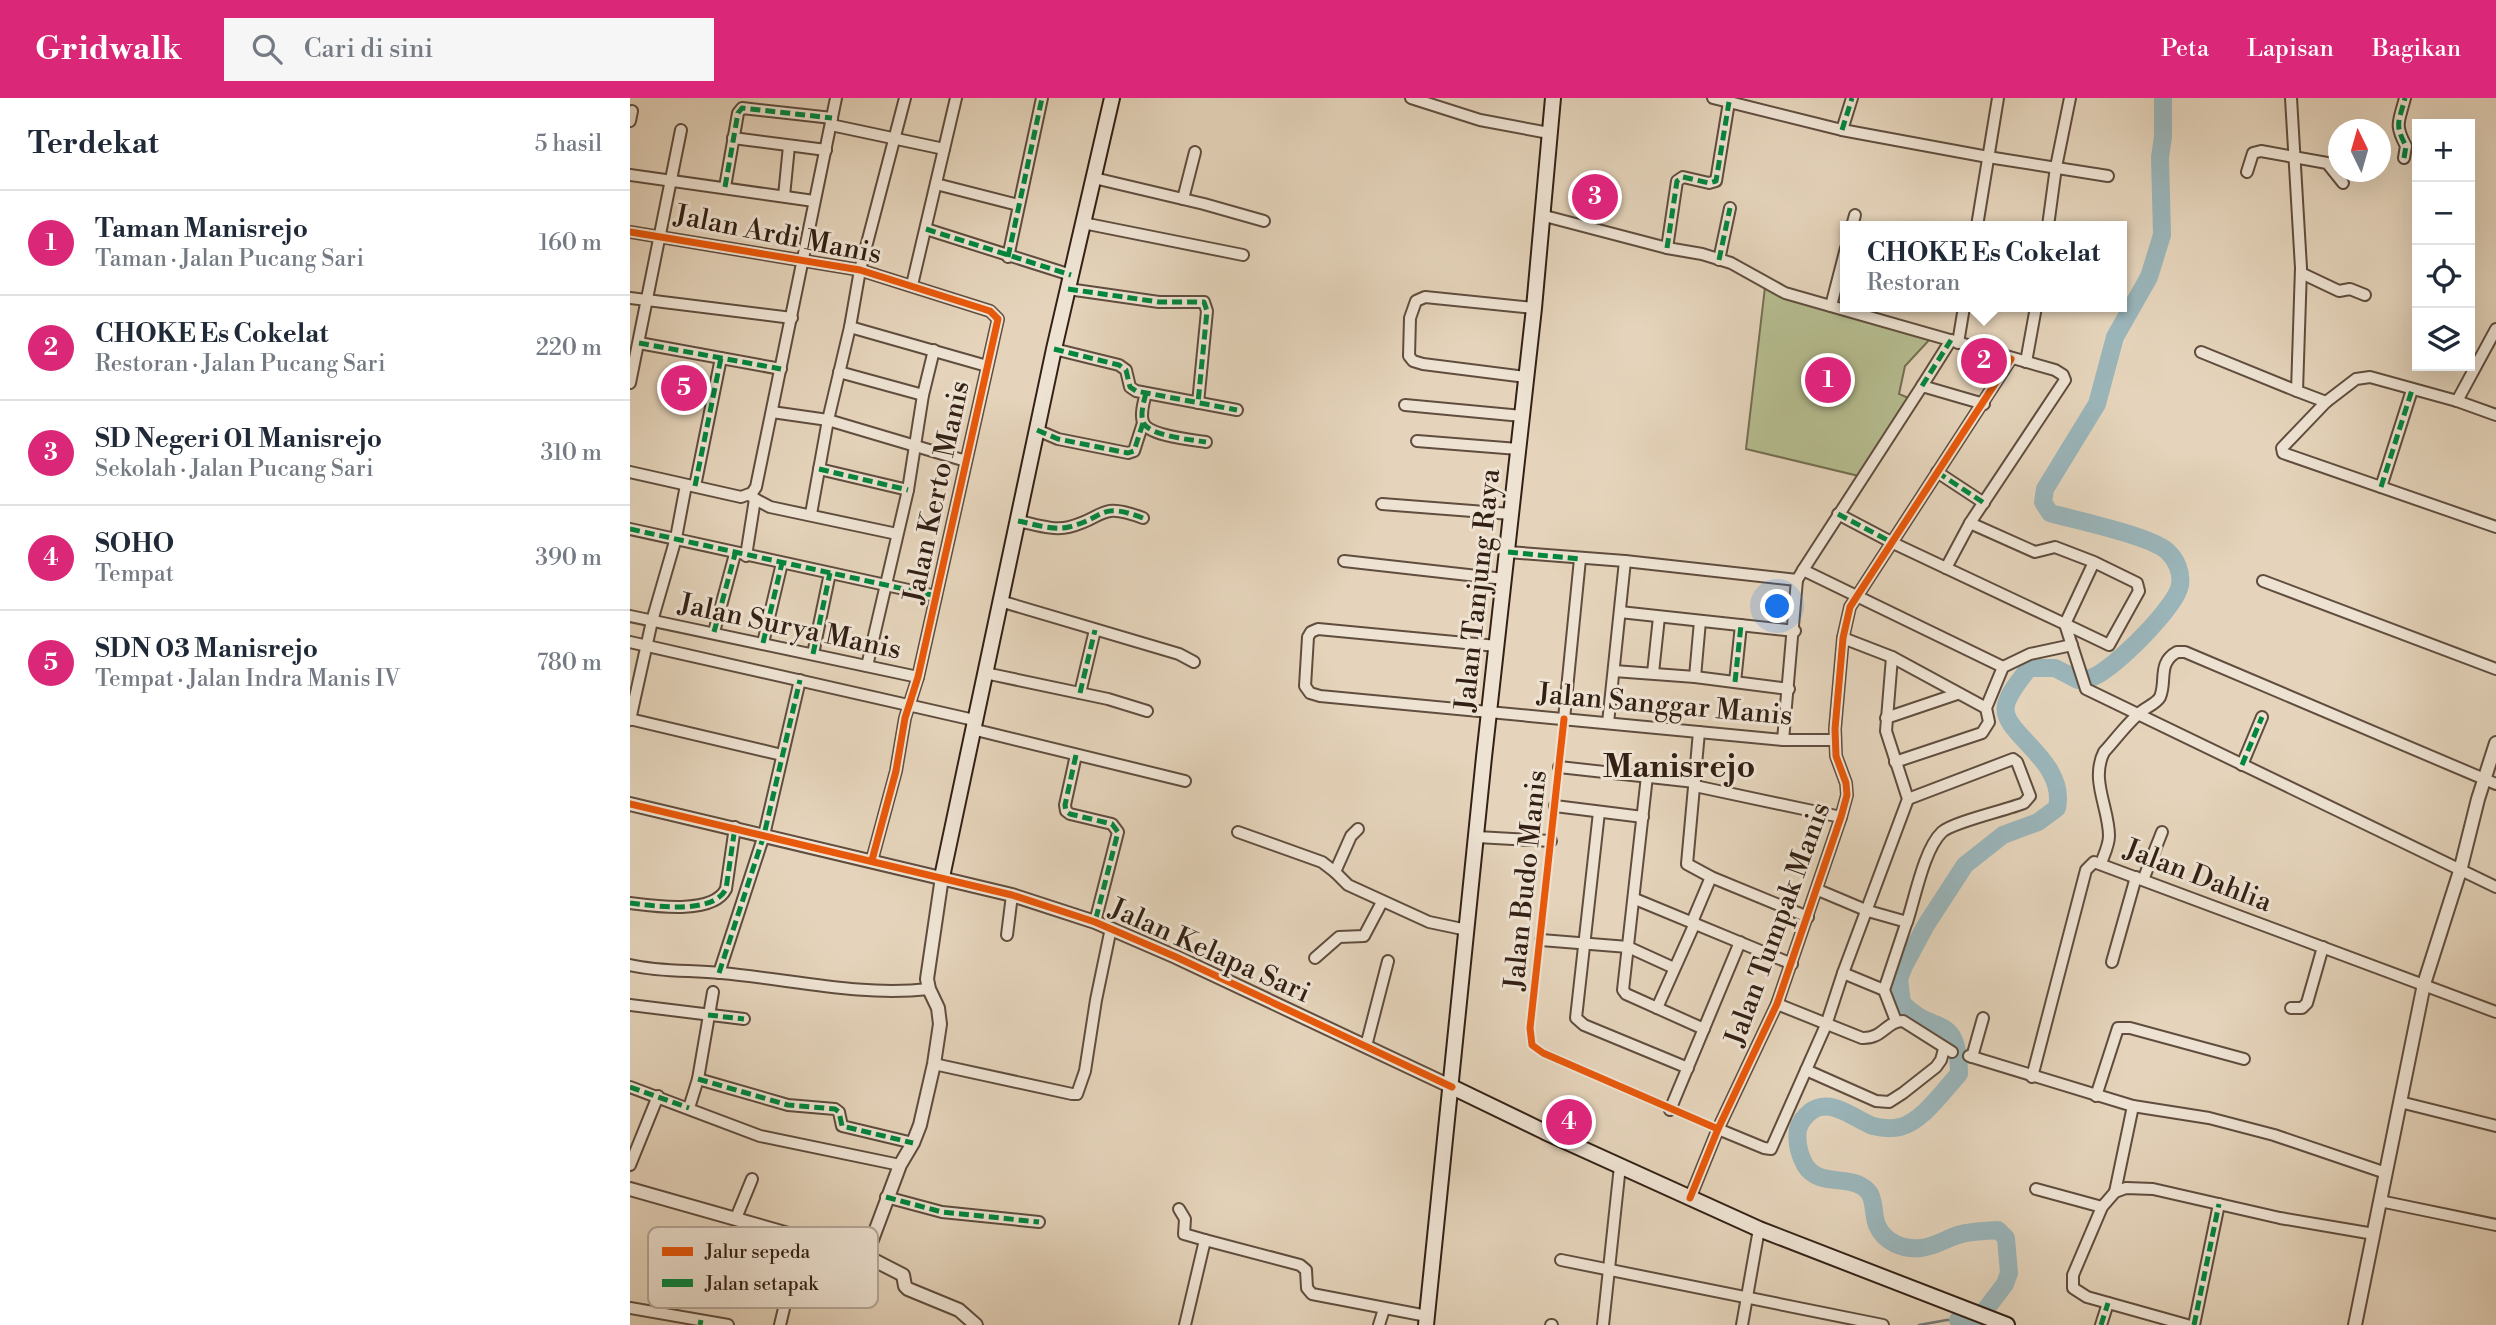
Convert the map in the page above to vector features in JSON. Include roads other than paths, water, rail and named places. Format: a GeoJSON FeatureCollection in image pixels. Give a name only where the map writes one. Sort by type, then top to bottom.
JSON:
{"type":"FeatureCollection","features":[{"type":"Feature","properties":{"kind":"main road"},"geometry":{"type":"LineString","coordinates":[[942,877],[1054,349],[1112,98]]}},
{"type":"Feature","properties":{"kind":"main road","name":"Jalan Tanjung Raya"},"geometry":{"type":"LineString","coordinates":[[1427,1320],[1527,377],[1553,98]]}},
{"type":"Feature","properties":{"kind":"main road"},"geometry":{"type":"LineString","coordinates":[[1452,1087],[1759,1229],[2004,1324]]}},
{"type":"Feature","properties":{"kind":"street"},"geometry":{"type":"LineString","coordinates":[[714,632],[740,555],[756,487],[836,98]]}},
{"type":"Feature","properties":{"kind":"street"},"geometry":{"type":"LineString","coordinates":[[810,514],[860,270],[905,98]]}},
{"type":"Feature","properties":{"kind":"street"},"geometry":{"type":"LineString","coordinates":[[912,285],[956,98]]}},
{"type":"Feature","properties":{"kind":"street"},"geometry":{"type":"LineString","coordinates":[[1007,257],[1042,98]]}},
{"type":"Feature","properties":{"kind":"street"},"geometry":{"type":"LineString","coordinates":[[1411,98],[1480,120],[1549,133]]}},
{"type":"Feature","properties":{"kind":"street"},"geometry":{"type":"LineString","coordinates":[[1713,98],[1734,101],[1842,130],[1988,158],[2108,176]]}},
{"type":"Feature","properties":{"kind":"street"},"geometry":{"type":"LineString","coordinates":[[1842,130],[1852,98]]}},
{"type":"Feature","properties":{"kind":"street"},"geometry":{"type":"LineString","coordinates":[[1978,221],[1998,98]]}},
{"type":"Feature","properties":{"kind":"street"},"geometry":{"type":"LineString","coordinates":[[2049,221],[2070,98]]}},
{"type":"Feature","properties":{"kind":"street"},"geometry":{"type":"LineString","coordinates":[[2291,98],[2301,273],[2297,391]]}},
{"type":"Feature","properties":{"kind":"street"},"geometry":{"type":"LineString","coordinates":[[2404,158],[2406,146],[2397,128],[2405,98]]}},
{"type":"Feature","properties":{"kind":"street"},"geometry":{"type":"LineString","coordinates":[[1667,248],[1678,181],[1683,177],[1709,183],[1716,181],[1734,101]]}},
{"type":"Feature","properties":{"kind":"street"},"geometry":{"type":"LineString","coordinates":[[725,187],[738,113],[742,108],[832,121],[944,149]]}},
{"type":"Feature","properties":{"kind":"street"},"geometry":{"type":"LineString","coordinates":[[630,383],[681,130]]}},
{"type":"Feature","properties":{"kind":"street"},"geometry":{"type":"LineString","coordinates":[[733,138],[826,150]]}},
{"type":"Feature","properties":{"kind":"street"},"geometry":{"type":"LineString","coordinates":[[784,196],[789,146]]}},
{"type":"Feature","properties":{"kind":"street"},"geometry":{"type":"LineString","coordinates":[[2247,172],[2251,156],[2256,151],[2293,155],[2327,163],[2343,183]]}},
{"type":"Feature","properties":{"kind":"street"},"geometry":{"type":"LineString","coordinates":[[1183,199],[1195,152]]}},
{"type":"Feature","properties":{"kind":"street"},"geometry":{"type":"LineString","coordinates":[[630,174],[814,201]]}},
{"type":"Feature","properties":{"kind":"street"},"geometry":{"type":"LineString","coordinates":[[1094,178],[1264,221]]}},
{"type":"Feature","properties":{"kind":"street"},"geometry":{"type":"LineString","coordinates":[[936,184],[1018,205]]}},
{"type":"Feature","properties":{"kind":"street"},"geometry":{"type":"LineString","coordinates":[[1719,260],[1730,208]]}},
{"type":"Feature","properties":{"kind":"street"},"geometry":{"type":"LineString","coordinates":[[1541,215],[1719,260],[1753,274],[1785,293],[1840,309]]}},
{"type":"Feature","properties":{"kind":"street"},"geometry":{"type":"LineString","coordinates":[[1083,223],[1243,255]]}},
{"type":"Feature","properties":{"kind":"street"},"geometry":{"type":"LineString","coordinates":[[926,229],[1070,282],[1160,302],[1204,302],[1207,311],[1198,403]]}},
{"type":"Feature","properties":{"kind":"street","name":"Jalan Ardi Manis"},"geometry":{"type":"LineString","coordinates":[[630,232],[860,270],[996,315]]}},
{"type":"Feature","properties":{"kind":"street"},"geometry":{"type":"LineString","coordinates":[[1831,306],[1840,271]]}},
{"type":"Feature","properties":{"kind":"street"},"geometry":{"type":"LineString","coordinates":[[2301,273],[2339,291],[2350,289],[2365,295]]}},
{"type":"Feature","properties":{"kind":"street"},"geometry":{"type":"LineString","coordinates":[[1527,377],[1423,365],[1413,361],[1409,356],[1410,318],[1416,301],[1425,297],[1534,308]]}},
{"type":"Feature","properties":{"kind":"street"},"geometry":{"type":"LineString","coordinates":[[630,298],[792,318]]}},
{"type":"Feature","properties":{"kind":"street"},"geometry":{"type":"LineString","coordinates":[[1852,312],[2055,370],[2063,376],[2064,380],[1970,523],[1947,568]]}},
{"type":"Feature","properties":{"kind":"street"},"geometry":{"type":"LineString","coordinates":[[1783,740],[1800,575],[1954,341],[1963,312]]}},
{"type":"Feature","properties":{"kind":"street"},"geometry":{"type":"LineString","coordinates":[[2026,362],[2035,312]]}},
{"type":"Feature","properties":{"kind":"street","name":"Jalan Kerto Manis"},"geometry":{"type":"LineString","coordinates":[[872,860],[896,771],[908,706],[918,677],[998,319],[996,315]]}},
{"type":"Feature","properties":{"kind":"street"},"geometry":{"type":"LineString","coordinates":[[850,327],[987,366]]}},
{"type":"Feature","properties":{"kind":"street"},"geometry":{"type":"LineString","coordinates":[[2457,401],[2496,329]]}},
{"type":"Feature","properties":{"kind":"street"},"geometry":{"type":"LineString","coordinates":[[639,343],[781,369]]}},
{"type":"Feature","properties":{"kind":"street"},"geometry":{"type":"LineString","coordinates":[[867,666],[908,490],[923,395],[934,349]]}},
{"type":"Feature","properties":{"kind":"street"},"geometry":{"type":"LineString","coordinates":[[1054,349],[1119,365],[1126,370],[1131,389],[1237,410]]}},
{"type":"Feature","properties":{"kind":"street"},"geometry":{"type":"LineString","coordinates":[[2201,352],[2326,402]]}},
{"type":"Feature","properties":{"kind":"street"},"geometry":{"type":"LineString","coordinates":[[721,358],[690,486],[652,621],[630,719],[782,755]]}},
{"type":"Feature","properties":{"kind":"street","name":"Jalan Tumpak Manis"},"geometry":{"type":"LineString","coordinates":[[1690,1198],[1718,1129],[1777,1004],[1818,890],[1847,795],[1846,783],[1836,755],[1835,740],[1845,621],[1856,596],[2011,359]]}},
{"type":"Feature","properties":{"kind":"street"},"geometry":{"type":"LineString","coordinates":[[839,372],[923,395]]}},
{"type":"Feature","properties":{"kind":"street"},"geometry":{"type":"LineString","coordinates":[[2496,415],[2457,401],[2379,379],[2362,377],[2326,402],[2282,448],[2283,453],[2496,527]]}},
{"type":"Feature","properties":{"kind":"street"},"geometry":{"type":"LineString","coordinates":[[1922,386],[1983,404]]}},
{"type":"Feature","properties":{"kind":"street"},"geometry":{"type":"LineString","coordinates":[[2381,487],[2412,390]]}},
{"type":"Feature","properties":{"kind":"street"},"geometry":{"type":"LineString","coordinates":[[1037,430],[1058,439],[1128,453],[1134,451],[1143,423],[1146,393]]}},
{"type":"Feature","properties":{"kind":"street"},"geometry":{"type":"LineString","coordinates":[[1405,405],[1522,416]]}},
{"type":"Feature","properties":{"kind":"street"},"geometry":{"type":"LineString","coordinates":[[772,412],[828,420],[966,460]]}},
{"type":"Feature","properties":{"kind":"street"},"geometry":{"type":"LineString","coordinates":[[1143,423],[1155,431],[1171,436],[1206,442]]}},
{"type":"Feature","properties":{"kind":"street"},"geometry":{"type":"LineString","coordinates":[[1417,440],[1518,449]]}},
{"type":"Feature","properties":{"kind":"street"},"geometry":{"type":"LineString","coordinates":[[819,469],[908,490]]}},
{"type":"Feature","properties":{"kind":"street"},"geometry":{"type":"LineString","coordinates":[[630,472],[741,497],[752,497],[770,506],[897,534]]}},
{"type":"Feature","properties":{"kind":"street"},"geometry":{"type":"LineString","coordinates":[[1937,472],[1984,503]]}},
{"type":"Feature","properties":{"kind":"street"},"geometry":{"type":"LineString","coordinates":[[1382,504],[1511,514]]}},
{"type":"Feature","properties":{"kind":"street"},"geometry":{"type":"LineString","coordinates":[[1018,522],[1071,527],[1099,513],[1113,510],[1122,510],[1143,518]]}},
{"type":"Feature","properties":{"kind":"street"},"geometry":{"type":"LineString","coordinates":[[1838,514],[1893,543],[2109,645],[2139,591],[2137,583],[2055,547],[2032,551],[1970,523]]}},
{"type":"Feature","properties":{"kind":"street"},"geometry":{"type":"LineString","coordinates":[[630,529],[936,596]]}},
{"type":"Feature","properties":{"kind":"street"},"geometry":{"type":"LineString","coordinates":[[1508,552],[1800,575],[1856,596],[2003,667]]}},
{"type":"Feature","properties":{"kind":"street"},"geometry":{"type":"LineString","coordinates":[[1563,719],[1580,559]]}},
{"type":"Feature","properties":{"kind":"street"},"geometry":{"type":"LineString","coordinates":[[1344,561],[1504,579]]}},
{"type":"Feature","properties":{"kind":"street"},"geometry":{"type":"LineString","coordinates":[[1608,723],[1625,561]]}},
{"type":"Feature","properties":{"kind":"street"},"geometry":{"type":"LineString","coordinates":[[2094,562],[2065,624],[2086,689],[2496,887]]}},
{"type":"Feature","properties":{"kind":"street"},"geometry":{"type":"LineString","coordinates":[[764,643],[782,563]]}},
{"type":"Feature","properties":{"kind":"street"},"geometry":{"type":"LineString","coordinates":[[813,654],[830,573]]}},
{"type":"Feature","properties":{"kind":"street"},"geometry":{"type":"LineString","coordinates":[[2263,581],[2496,669]]}},
{"type":"Feature","properties":{"kind":"street"},"geometry":{"type":"LineString","coordinates":[[1000,601],[1179,654],[1194,662]]}},
{"type":"Feature","properties":{"kind":"street"},"geometry":{"type":"LineString","coordinates":[[1620,612],[1795,631]]}},
{"type":"Feature","properties":{"kind":"street","name":"Jalan Surya Manis"},"geometry":{"type":"LineString","coordinates":[[630,616],[918,677]]}},
{"type":"Feature","properties":{"kind":"street"},"geometry":{"type":"LineString","coordinates":[[1653,673],[1660,617]]}},
{"type":"Feature","properties":{"kind":"street"},"geometry":{"type":"LineString","coordinates":[[1695,677],[1700,621]]}},
{"type":"Feature","properties":{"kind":"street"},"geometry":{"type":"LineString","coordinates":[[1735,682],[1741,625]]}},
{"type":"Feature","properties":{"kind":"street"},"geometry":{"type":"LineString","coordinates":[[1080,693],[1095,630]]}},
{"type":"Feature","properties":{"kind":"street","name":"Jalan Sanggar Manis"},"geometry":{"type":"LineString","coordinates":[[1497,646],[1314,630],[1308,641],[1305,686],[1310,693],[1490,712],[1783,740],[1835,740]]}},
{"type":"Feature","properties":{"kind":"street"},"geometry":{"type":"LineString","coordinates":[[1843,638],[1892,657],[1986,708]]}},
{"type":"Feature","properties":{"kind":"street"},"geometry":{"type":"LineString","coordinates":[[630,642],[908,706],[1076,755],[1185,781]]}},
{"type":"Feature","properties":{"kind":"street"},"geometry":{"type":"LineString","coordinates":[[1895,762],[1982,733],[1989,722],[1986,708],[2003,667],[2030,654],[2072,645]]}},
{"type":"Feature","properties":{"kind":"street"},"geometry":{"type":"LineString","coordinates":[[2101,863],[2109,836],[2098,776],[2100,760],[2104,752],[2139,714],[2160,697],[2162,672],[2166,662],[2177,652],[2186,652],[2491,782]]}},
{"type":"Feature","properties":{"kind":"street"},"geometry":{"type":"LineString","coordinates":[[1718,1129],[1770,1149],[1826,1026],[1908,799],[1886,731],[1892,657]]}},
{"type":"Feature","properties":{"kind":"street"},"geometry":{"type":"LineString","coordinates":[[1614,671],[1695,677],[1789,689]]}},
{"type":"Feature","properties":{"kind":"street"},"geometry":{"type":"LineString","coordinates":[[985,673],[1108,699],[1147,711]]}},
{"type":"Feature","properties":{"kind":"street"},"geometry":{"type":"LineString","coordinates":[[719,973],[764,835],[800,680]]}},
{"type":"Feature","properties":{"kind":"street"},"geometry":{"type":"LineString","coordinates":[[1886,718],[1957,694]]}},
{"type":"Feature","properties":{"kind":"street"},"geometry":{"type":"LineString","coordinates":[[2242,765],[2262,717]]}},
{"type":"Feature","properties":{"kind":"street"},"geometry":{"type":"LineString","coordinates":[[1699,732],[1687,861],[1692,867],[1711,877],[1808,917]]}},
{"type":"Feature","properties":{"kind":"street"},"geometry":{"type":"LineString","coordinates":[[2355,1325],[2424,984],[2460,871],[2478,799],[2491,782],[2496,743]]}},
{"type":"Feature","properties":{"kind":"street"},"geometry":{"type":"LineString","coordinates":[[1076,755],[1066,811],[1112,824],[1118,832],[1095,922]]}},
{"type":"Feature","properties":{"kind":"street"},"geometry":{"type":"LineString","coordinates":[[1896,1021],[1884,990],[1929,854],[1941,834],[1955,826],[2024,803],[2030,796],[2017,762],[2013,759],[1908,799]]}},
{"type":"Feature","properties":{"kind":"street"},"geometry":{"type":"LineString","coordinates":[[1559,767],[1695,784],[1841,817]]}},
{"type":"Feature","properties":{"kind":"street"},"geometry":{"type":"LineString","coordinates":[[1647,776],[1624,992],[1704,1029]]}},
{"type":"Feature","properties":{"kind":"street","name":"Jalan Kelapa Sari"},"geometry":{"type":"LineString","coordinates":[[630,804],[942,877],[1012,895],[1095,922],[1452,1087]]}},
{"type":"Feature","properties":{"kind":"street"},"geometry":{"type":"LineString","coordinates":[[1555,806],[1643,817]]}},
{"type":"Feature","properties":{"kind":"street"},"geometry":{"type":"LineString","coordinates":[[1599,812],[1576,1018],[1584,1025],[1688,1068]]}},
{"type":"Feature","properties":{"kind":"street"},"geometry":{"type":"LineString","coordinates":[[630,903],[676,908],[711,902],[720,897],[726,889],[735,827]]}},
{"type":"Feature","properties":{"kind":"street"},"geometry":{"type":"LineString","coordinates":[[1335,872],[1351,836],[1358,829]]}},
{"type":"Feature","properties":{"kind":"street"},"geometry":{"type":"LineString","coordinates":[[1237,832],[1322,862],[1348,885],[1382,902],[1429,922],[1467,930]]}},
{"type":"Feature","properties":{"kind":"street"},"geometry":{"type":"LineString","coordinates":[[2112,962],[2139,878],[2162,832]]}},
{"type":"Feature","properties":{"kind":"street"},"geometry":{"type":"LineString","coordinates":[[1477,838],[1551,841]]}},
{"type":"Feature","properties":{"kind":"street","name":"Jalan Dahlia"},"geometry":{"type":"LineString","coordinates":[[2032,1077],[2086,870],[2090,864],[2101,863],[2496,1012]]}},
{"type":"Feature","properties":{"kind":"street"},"geometry":{"type":"LineString","coordinates":[[876,1227],[900,1165],[920,1125],[939,1044],[938,1008],[927,979],[942,877]]}},
{"type":"Feature","properties":{"kind":"street"},"geometry":{"type":"LineString","coordinates":[[1657,1008],[1711,877]]}},
{"type":"Feature","properties":{"kind":"street"},"geometry":{"type":"LineString","coordinates":[[1818,890],[1868,911],[1907,920]]}},
{"type":"Feature","properties":{"kind":"street"},"geometry":{"type":"LineString","coordinates":[[1007,935],[1012,895]]}},
{"type":"Feature","properties":{"kind":"street"},"geometry":{"type":"LineString","coordinates":[[1635,900],[1792,964]]}},
{"type":"Feature","properties":{"kind":"street"},"geometry":{"type":"LineString","coordinates":[[1315,958],[1339,937],[1364,936],[1382,902]]}},
{"type":"Feature","properties":{"kind":"street"},"geometry":{"type":"LineString","coordinates":[[934,1064],[1077,1094],[1085,1071],[1111,928]]}},
{"type":"Feature","properties":{"kind":"street"},"geometry":{"type":"LineString","coordinates":[[1541,940],[1628,947],[1674,968]]}},
{"type":"Feature","properties":{"kind":"street"},"geometry":{"type":"LineString","coordinates":[[1670,1110],[1740,942]]}},
{"type":"Feature","properties":{"kind":"street"},"geometry":{"type":"LineString","coordinates":[[2291,1008],[2302,1008],[2307,1003],[2323,947]]}},
{"type":"Feature","properties":{"kind":"street"},"geometry":{"type":"LineString","coordinates":[[1366,1045],[1388,961]]}},
{"type":"Feature","properties":{"kind":"street"},"geometry":{"type":"LineString","coordinates":[[630,965],[649,970],[719,973],[872,991],[929,989]]}},
{"type":"Feature","properties":{"kind":"street"},"geometry":{"type":"LineString","coordinates":[[1843,973],[1884,990]]}},
{"type":"Feature","properties":{"kind":"street"},"geometry":{"type":"LineString","coordinates":[[689,1108],[698,1079],[713,992]]}},
{"type":"Feature","properties":{"kind":"street"},"geometry":{"type":"LineString","coordinates":[[1777,1004],[1826,1026],[1868,1038],[1884,1032],[1896,1021],[1903,1021],[1948,1050],[1936,1067],[1903,1093],[1886,1102],[1876,1101],[1806,1070]]}},
{"type":"Feature","properties":{"kind":"street"},"geometry":{"type":"LineString","coordinates":[[630,1005],[744,1019]]}},
{"type":"Feature","properties":{"kind":"street"},"geometry":{"type":"LineString","coordinates":[[1983,1018],[1971,1057],[2133,1106],[2209,1118],[2274,1135],[2386,1174]]}},
{"type":"Feature","properties":{"kind":"street"},"geometry":{"type":"LineString","coordinates":[[2096,1096],[2118,1028],[2130,1028],[2244,1059]]}},
{"type":"Feature","properties":{"kind":"street"},"geometry":{"type":"LineString","coordinates":[[698,1079],[788,1105],[835,1109],[839,1112],[842,1126],[913,1143]]}},
{"type":"Feature","properties":{"kind":"street"},"geometry":{"type":"LineString","coordinates":[[630,1087],[760,1136],[900,1165]]}},
{"type":"Feature","properties":{"kind":"street"},"geometry":{"type":"LineString","coordinates":[[630,1165],[658,1096]]}},
{"type":"Feature","properties":{"kind":"street"},"geometry":{"type":"LineString","coordinates":[[2400,1101],[2496,1126]]}},
{"type":"Feature","properties":{"kind":"street"},"geometry":{"type":"LineString","coordinates":[[2133,1106],[2115,1192],[2102,1207],[2076,1266],[2073,1288],[2078,1293],[2108,1303],[2187,1325]]}},
{"type":"Feature","properties":{"kind":"street"},"geometry":{"type":"LineString","coordinates":[[1603,1325],[1620,1166]]}},
{"type":"Feature","properties":{"kind":"street"},"geometry":{"type":"LineString","coordinates":[[736,1218],[752,1179]]}},
{"type":"Feature","properties":{"kind":"street"},"geometry":{"type":"LineString","coordinates":[[2115,1192],[2126,1188],[2153,1189],[2290,1220],[2374,1234]]}},
{"type":"Feature","properties":{"kind":"street"},"geometry":{"type":"LineString","coordinates":[[630,1189],[765,1227]]}},
{"type":"Feature","properties":{"kind":"street"},"geometry":{"type":"LineString","coordinates":[[2036,1189],[2102,1207]]}},
{"type":"Feature","properties":{"kind":"street"},"geometry":{"type":"LineString","coordinates":[[887,1197],[942,1212],[1039,1222]]}},
{"type":"Feature","properties":{"kind":"street"},"geometry":{"type":"LineString","coordinates":[[2380,1201],[2496,1225]]}},
{"type":"Feature","properties":{"kind":"street"},"geometry":{"type":"LineString","coordinates":[[2194,1325],[2219,1204]]}},
{"type":"Feature","properties":{"kind":"street"},"geometry":{"type":"LineString","coordinates":[[1179,1209],[1185,1219],[1184,1234],[1300,1265],[1306,1270],[1307,1288],[1312,1294],[1427,1320]]}},
{"type":"Feature","properties":{"kind":"street"},"geometry":{"type":"LineString","coordinates":[[1742,1325],[1759,1229]]}},
{"type":"Feature","properties":{"kind":"street"},"geometry":{"type":"LineString","coordinates":[[1185,1325],[1205,1240]]}},
{"type":"Feature","properties":{"kind":"street"},"geometry":{"type":"LineString","coordinates":[[1561,1261],[1883,1325]]}},
{"type":"Feature","properties":{"kind":"street"},"geometry":{"type":"LineString","coordinates":[[878,1262],[903,1275],[908,1289],[959,1310],[976,1325]]}},
{"type":"Feature","properties":{"kind":"street"},"geometry":{"type":"LineString","coordinates":[[2101,1325],[2108,1303]]}},
{"type":"Feature","properties":{"kind":"street"},"geometry":{"type":"LineString","coordinates":[[630,1308],[700,1323],[728,1325]]}},
{"type":"Feature","properties":{"kind":"street"},"geometry":{"type":"LineString","coordinates":[[1379,1325],[1384,1309]]}},
{"type":"Feature","properties":{"kind":"waterway"},"geometry":{"type":"LineString","coordinates":[[1958,1320],[1983,1324],[1983,1313],[2005,1284],[2009,1273],[2006,1238],[1998,1230],[1960,1234],[1921,1248],[1895,1244],[1880,1231],[1872,1198],[1864,1187],[1856,1183],[1819,1177],[1805,1165],[1798,1148],[1798,1129],[1810,1112],[1826,1106],[1842,1110],[1873,1126],[1900,1127],[1925,1112],[1959,1074],[1958,1054],[1949,1032],[1914,1013],[1902,1003],[1899,979],[1926,925],[1965,865],[2003,835],[2038,822],[2057,808],[2057,791],[2052,775],[2012,726],[2007,715],[2008,700],[2029,668],[2055,668],[2078,680],[2103,672],[2157,621],[2180,585],[2176,562],[2158,545],[2130,534],[2050,513],[2043,502],[2045,489],[2097,404],[2115,337],[2149,277],[2162,235],[2160,157],[2163,98]]}},
{"type":"Feature","properties":{"kind":"waterway"},"geometry":{"type":"LineString","coordinates":[[1919,1325],[1958,1320]]}},
{"type":"Feature","properties":{"kind":"place","name":"SD Negeri 01 Manisrejo"},"geometry":{"type":"Point","coordinates":[1595,197]}},
{"type":"Feature","properties":{"kind":"place","name":"CHOKE Es Cokelat"},"geometry":{"type":"Point","coordinates":[1984,361]}},
{"type":"Feature","properties":{"kind":"place","name":"Taman Manisrejo"},"geometry":{"type":"Point","coordinates":[1828,380]}},
{"type":"Feature","properties":{"kind":"place","name":"SDN 03 Manisrejo"},"geometry":{"type":"Point","coordinates":[684,388]}},
{"type":"Feature","properties":{"kind":"place","name":"SOHO"},"geometry":{"type":"Point","coordinates":[1569,1122]}},
{"type":"Feature","properties":{"kind":"district","name":"Manisrejo"},"geometry":{"type":"Point","coordinates":[1679,767]}}]}
